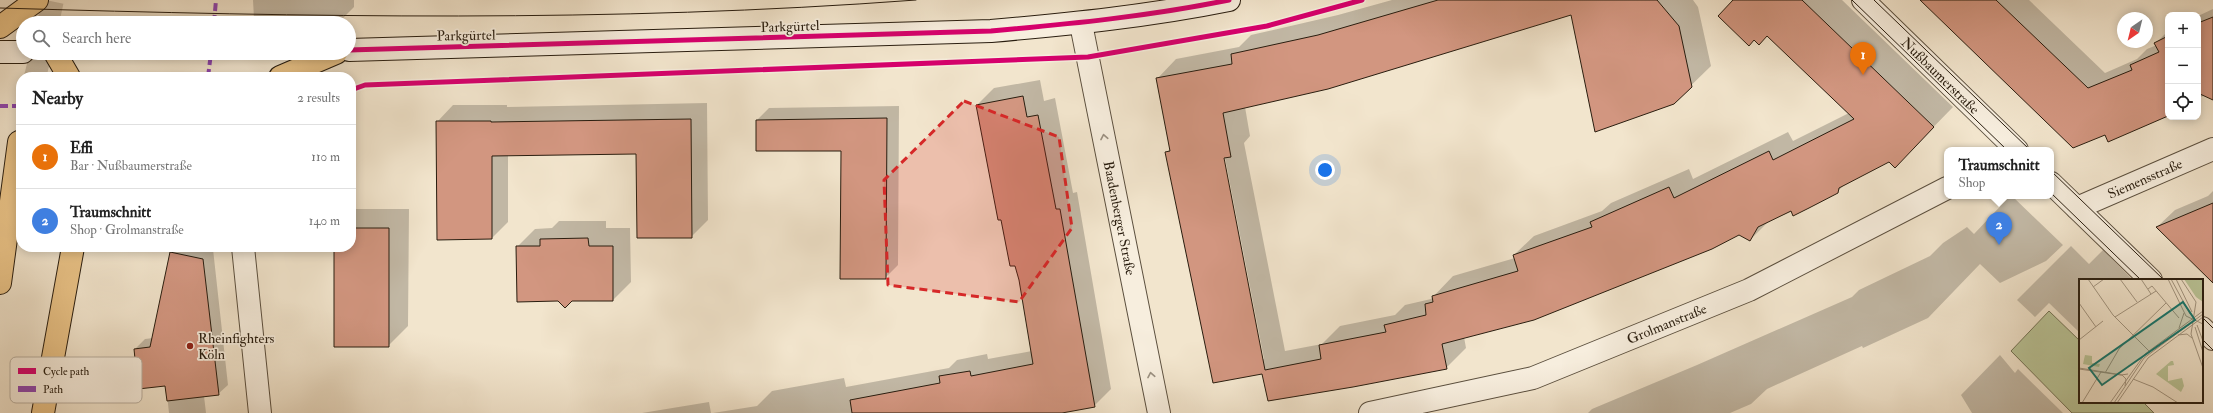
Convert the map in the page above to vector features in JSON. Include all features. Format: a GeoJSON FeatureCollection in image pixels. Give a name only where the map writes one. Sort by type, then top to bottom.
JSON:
{"type":"FeatureCollection","features":[{"type":"Feature","properties":{"kind":"highway"},"geometry":{"type":"LineString","coordinates":[[17,16],[29,8]]}},
{"type":"Feature","properties":{"kind":"highway"},"geometry":{"type":"LineString","coordinates":[[0,27],[16,17]]}},
{"type":"Feature","properties":{"kind":"highway"},"geometry":{"type":"LineString","coordinates":[[59,60],[66,72]]}},
{"type":"Feature","properties":{"kind":"highway"},"geometry":{"type":"LineString","coordinates":[[292,72],[320,60]]}},
{"type":"Feature","properties":{"kind":"highway"},"geometry":{"type":"LineString","coordinates":[[0,283],[16,164]]}},
{"type":"Feature","properties":{"kind":"highway"},"geometry":{"type":"LineString","coordinates":[[53,357],[72,252]]}},
{"type":"Feature","properties":{"kind":"highway"},"geometry":{"type":"LineString","coordinates":[[56,340],[87,252]]}},
{"type":"Feature","properties":{"kind":"highway"},"geometry":{"type":"LineString","coordinates":[[43,413],[45,403]]}},
{"type":"Feature","properties":{"kind":"street","name":"Parkgürtel"},"geometry":{"type":"LineString","coordinates":[[356,50],[984,32],[1081,24],[1173,11],[1229,0]]}},
{"type":"Feature","properties":{"kind":"street","name":"Nußbaumerstraße"},"geometry":{"type":"LineString","coordinates":[[1863,0],[2014,147]]}},
{"type":"Feature","properties":{"kind":"street","name":"Baadenberger Straße"},"geometry":{"type":"LineString","coordinates":[[1081,24],[1158,413]]}},
{"type":"Feature","properties":{"kind":"street"},"geometry":{"type":"LineString","coordinates":[[0,52],[16,52]]}},
{"type":"Feature","properties":{"kind":"street","name":"Siemensstraße"},"geometry":{"type":"LineString","coordinates":[[2077,208],[2213,149]]}},
{"type":"Feature","properties":{"kind":"street"},"geometry":{"type":"LineString","coordinates":[[2054,186],[2150,279]]}},
{"type":"Feature","properties":{"kind":"street","name":"Grolmanstraße"},"geometry":{"type":"LineString","coordinates":[[1370,413],[1533,378],[1749,290],[1944,190]]}},
{"type":"Feature","properties":{"kind":"street"},"geometry":{"type":"LineString","coordinates":[[244,252],[260,413]]}},
{"type":"Feature","properties":{"kind":"street"},"geometry":{"type":"LineString","coordinates":[[2203,329],[2213,339]]}},
{"type":"Feature","properties":{"kind":"highlighted area"},"geometry":{"type":"Polygon","coordinates":[[[964,101],[1059,137],[1072,228],[1019,302],[888,285],[884,180],[964,101]]]}},
{"type":"Feature","properties":{"kind":"green space"},"geometry":{"type":"Polygon","coordinates":[[[2049,311],[2079,340],[2079,403],[2144,403],[2154,413],[2072,413],[2011,351],[2049,311]]]}},
{"type":"Feature","properties":{"kind":"building"},"geometry":{"type":"Polygon","coordinates":[[[1438,0],[1657,0],[1679,26],[1692,87],[1674,104],[1595,132],[1571,15],[1328,89],[1223,113],[1231,157],[1224,158],[1265,370],[1321,359],[1319,345],[1386,332],[1384,325],[1426,315],[1425,304],[1433,302],[1432,296],[1518,271],[1513,255],[1592,227],[1590,222],[1669,187],[1674,198],[1769,151],[1773,160],[1854,119],[1767,36],[1759,45],[1754,40],[1749,46],[1718,16],[1733,0],[1802,0],[1934,127],[1895,168],[1889,162],[1839,188],[1838,193],[1793,216],[1791,211],[1758,227],[1750,241],[1739,235],[1712,249],[1534,320],[1442,344],[1447,369],[1268,401],[1262,374],[1213,383],[1165,152],[1170,151],[1156,78],[1232,64],[1231,54],[1318,35],[1438,0]]]}},
{"type":"Feature","properties":{"kind":"building"},"geometry":{"type":"Polygon","coordinates":[[[1920,0],[1996,0],[2088,88],[2132,70],[2130,65],[2159,52],[2154,43],[2165,38],[2165,117],[2108,142],[2105,135],[2073,148],[1920,0]]]}},
{"type":"Feature","properties":{"kind":"building"},"geometry":{"type":"Polygon","coordinates":[[[2213,17],[2213,100],[2201,94],[2201,22],[2213,17]]]}},
{"type":"Feature","properties":{"kind":"building"},"geometry":{"type":"Polygon","coordinates":[[[1023,96],[1027,117],[1038,115],[1056,209],[1060,209],[1095,407],[1062,413],[852,413],[850,400],[940,383],[939,376],[970,371],[971,376],[1033,364],[1019,280],[1015,266],[1010,266],[1001,220],[998,220],[976,105],[1023,96]]]}},
{"type":"Feature","properties":{"kind":"building"},"geometry":{"type":"Polygon","coordinates":[[[887,118],[886,279],[840,279],[841,151],[756,151],[756,120],[887,118]]]}},
{"type":"Feature","properties":{"kind":"building"},"geometry":{"type":"Polygon","coordinates":[[[691,119],[692,238],[637,238],[636,154],[492,156],[492,239],[437,240],[436,121],[491,122],[691,119]]]}},
{"type":"Feature","properties":{"kind":"building"},"geometry":{"type":"Polygon","coordinates":[[[2213,203],[2213,283],[2156,227],[2213,203]]]}},
{"type":"Feature","properties":{"kind":"building"},"geometry":{"type":"Polygon","coordinates":[[[356,228],[389,228],[389,347],[334,347],[334,252],[356,252],[356,228]]]}},
{"type":"Feature","properties":{"kind":"building"},"geometry":{"type":"Polygon","coordinates":[[[588,238],[589,246],[613,246],[613,301],[572,301],[565,308],[558,301],[517,302],[516,246],[540,246],[540,239],[588,238]]]}},
{"type":"Feature","properties":{"kind":"building"},"geometry":{"type":"Polygon","coordinates":[[[170,252],[203,259],[219,395],[167,401],[165,386],[142,389],[142,357],[135,357],[134,349],[150,347],[170,252]]]}},
{"type":"Feature","properties":{"kind":"tunnel"},"geometry":{"type":"LineString","coordinates":[[50,16],[53,0]]}},
{"type":"Feature","properties":{"kind":"tunnel"},"geometry":{"type":"LineString","coordinates":[[36,72],[39,60]]}},
{"type":"Feature","properties":{"kind":"tram line"},"geometry":{"type":"LineString","coordinates":[[0,8],[229,14],[458,16],[573,15],[802,7],[916,0]]}},
{"type":"Feature","properties":{"kind":"tram line"},"geometry":{"type":"LineString","coordinates":[[1852,0],[2004,147]]}},
{"type":"Feature","properties":{"kind":"tram line"},"geometry":{"type":"LineString","coordinates":[[1874,0],[2027,147]]}},
{"type":"Feature","properties":{"kind":"tram line"},"geometry":{"type":"LineString","coordinates":[[2054,174],[2163,279]]}},
{"type":"Feature","properties":{"kind":"tram line"},"geometry":{"type":"LineString","coordinates":[[2054,196],[2140,279]]}},
{"type":"Feature","properties":{"kind":"tram line"},"geometry":{"type":"LineString","coordinates":[[2203,318],[2213,328]]}},
{"type":"Feature","properties":{"kind":"tram line"},"geometry":{"type":"LineString","coordinates":[[2203,340],[2213,350]]}},
{"type":"Feature","properties":{"kind":"marked path"},"geometry":{"type":"LineString","coordinates":[[215,16],[216,0]]}},
{"type":"Feature","properties":{"kind":"marked path"},"geometry":{"type":"LineString","coordinates":[[209,72],[210,60]]}},
{"type":"Feature","properties":{"kind":"marked path"},"geometry":{"type":"LineString","coordinates":[[0,106],[16,106]]}},
{"type":"Feature","properties":{"kind":"cycle path"},"geometry":{"type":"LineString","coordinates":[[356,50],[991,31],[1110,19],[1170,11],[1229,0]]}},
{"type":"Feature","properties":{"kind":"cycle path"},"geometry":{"type":"LineString","coordinates":[[356,88],[365,85],[1088,57],[1267,26],[1362,0]]}},
{"type":"Feature","properties":{"kind":"place","name":"Effi"},"geometry":{"type":"Point","coordinates":[1863,75]}},
{"type":"Feature","properties":{"kind":"place","name":"Traumschnitt"},"geometry":{"type":"Point","coordinates":[1999,245]}},
{"type":"Feature","properties":{"kind":"place","name":"Rheinfighters Köln"},"geometry":{"type":"Point","coordinates":[190,346]}}]}
